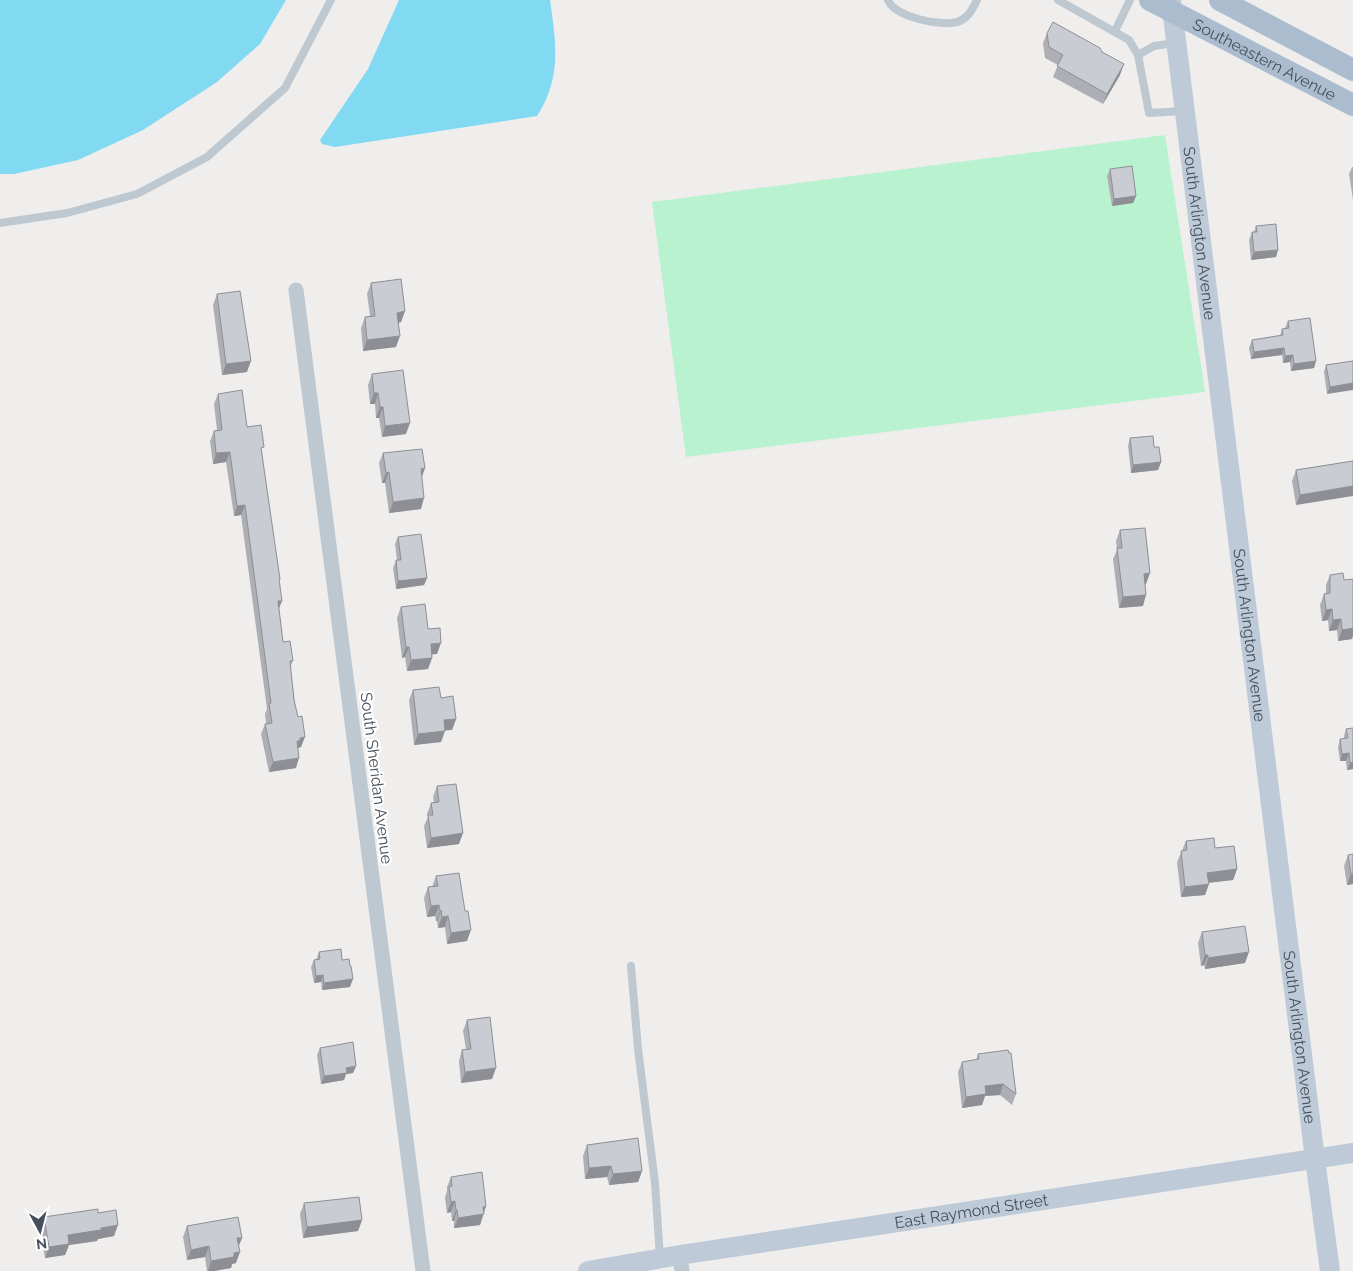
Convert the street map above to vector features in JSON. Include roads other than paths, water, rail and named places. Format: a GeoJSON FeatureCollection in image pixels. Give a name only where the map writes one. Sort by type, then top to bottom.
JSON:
{"type":"FeatureCollection","features":[{"type":"Feature","properties":{"kind":"main road","name":"Southeastern Avenue"},"geometry":{"type":"LineString","coordinates":[[1150,0],[1172,6],[1353,106]]}},
{"type":"Feature","properties":{"kind":"main road","name":"Southeastern Avenue"},"geometry":{"type":"LineString","coordinates":[[1220,0],[1353,70]]}},
{"type":"Feature","properties":{"kind":"main road","name":"South Arlington Avenue"},"geometry":{"type":"LineString","coordinates":[[1172,6],[1330,1271]]}},
{"type":"Feature","properties":{"kind":"main road","name":"East Raymond Street"},"geometry":{"type":"LineString","coordinates":[[588,1271],[660,1258],[681,1263],[1353,1153]]}},
{"type":"Feature","properties":{"kind":"street","name":"South Sheridan Avenue"},"geometry":{"type":"LineString","coordinates":[[296,290],[423,1271]]}},
{"type":"Feature","properties":{"kind":"lane"},"geometry":{"type":"LineString","coordinates":[[0,223],[67,213],[137,194],[208,156],[285,88],[331,0]]}},
{"type":"Feature","properties":{"kind":"lane"},"geometry":{"type":"LineString","coordinates":[[888,0],[890,6],[895,10],[922,20],[953,23],[962,21],[971,12],[977,0]]}},
{"type":"Feature","properties":{"kind":"lane"},"geometry":{"type":"LineString","coordinates":[[1058,0],[1130,40],[1138,55],[1150,113],[1185,111]]}},
{"type":"Feature","properties":{"kind":"lane"},"geometry":{"type":"LineString","coordinates":[[1115,31],[1130,0]]}},
{"type":"Feature","properties":{"kind":"lane"},"geometry":{"type":"LineString","coordinates":[[1138,55],[1154,46],[1177,43]]}},
{"type":"Feature","properties":{"kind":"lane"},"geometry":{"type":"LineString","coordinates":[[631,966],[640,1066],[655,1183],[660,1258]]}},
{"type":"Feature","properties":{"kind":"water"},"geometry":{"type":"Polygon","coordinates":[[[0,0],[286,0],[260,44],[217,82],[143,130],[78,160],[14,174],[0,174],[0,0]]]}},
{"type":"Feature","properties":{"kind":"water"},"geometry":{"type":"Polygon","coordinates":[[[399,0],[550,0],[555,45],[554,73],[545,102],[537,116],[335,147],[322,144],[320,140],[368,69],[399,0]]]}}]}
